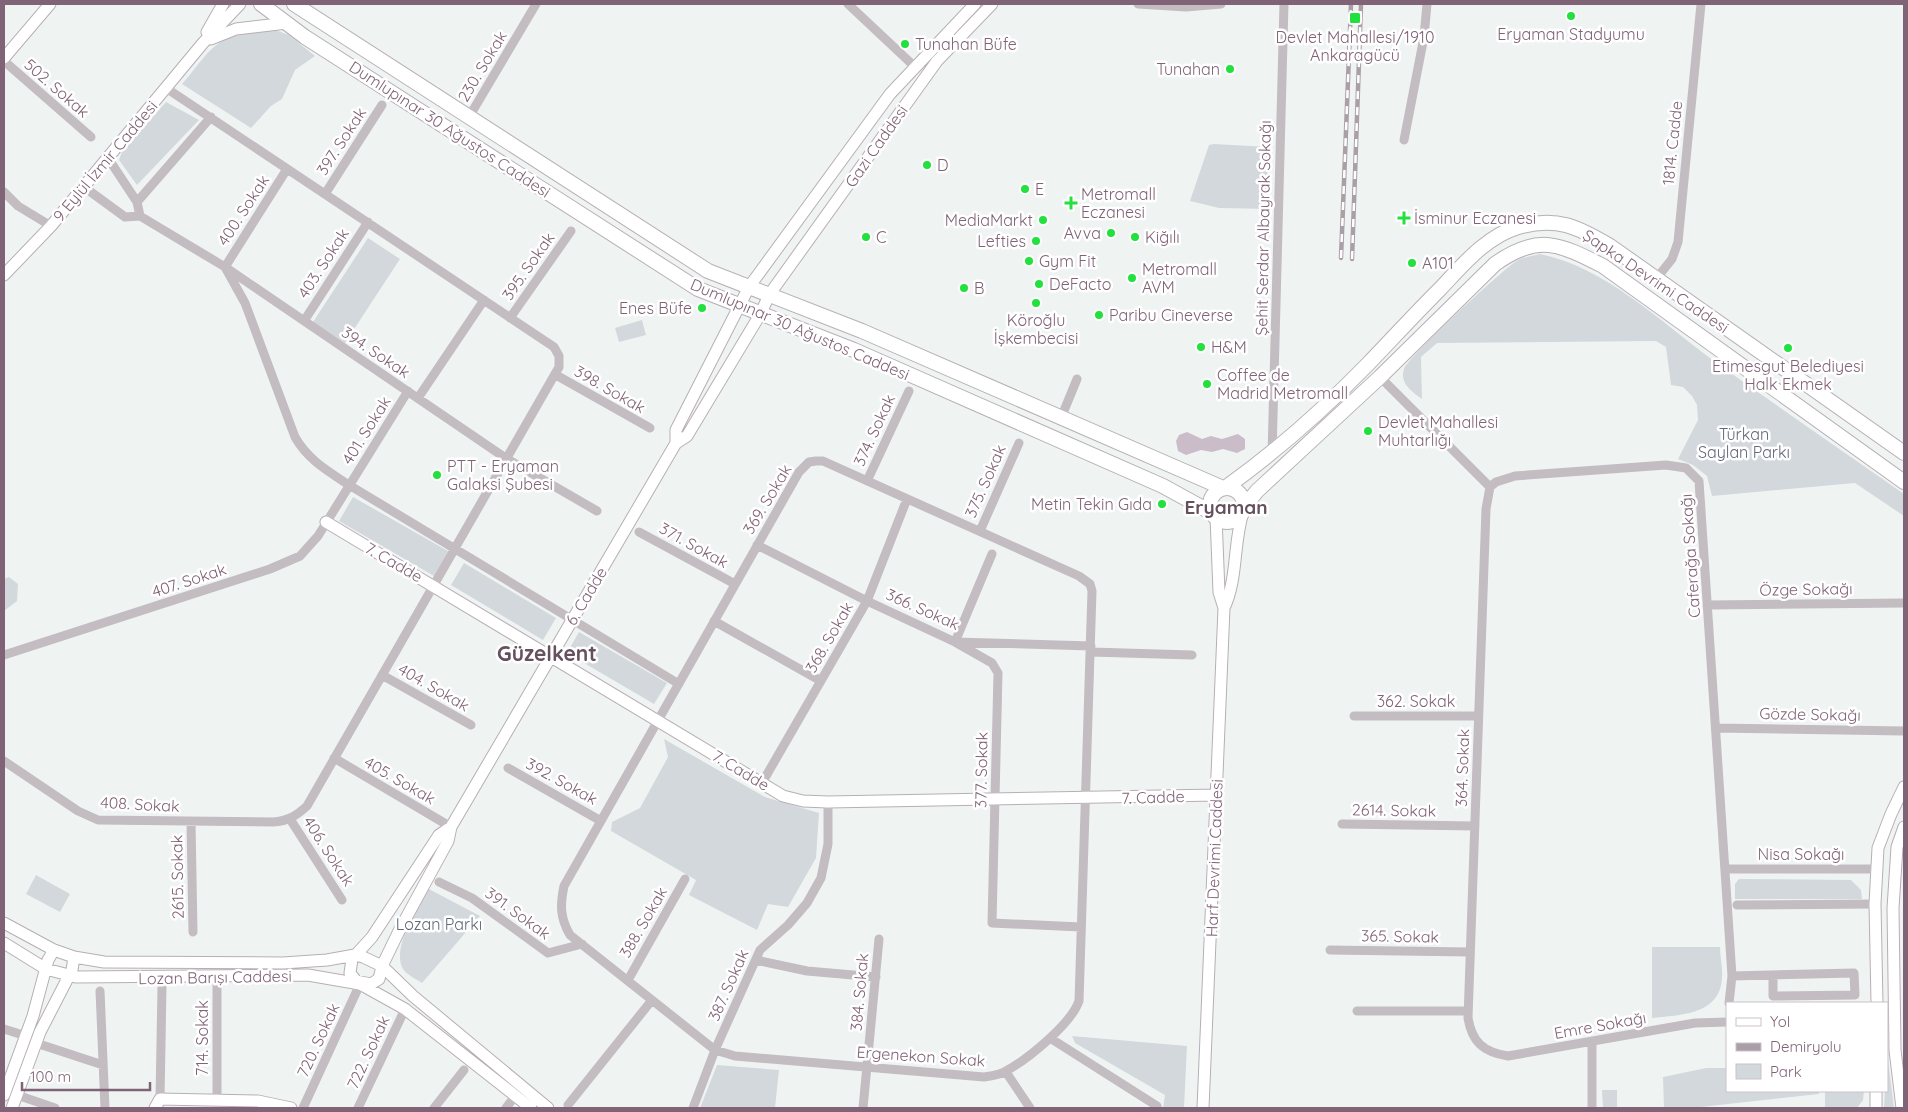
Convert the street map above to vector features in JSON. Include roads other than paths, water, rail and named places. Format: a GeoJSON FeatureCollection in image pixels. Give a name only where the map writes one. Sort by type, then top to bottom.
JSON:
{"type":"FeatureCollection","features":[{"type":"Feature","properties":{"kind":"main road"},"geometry":{"type":"LineString","coordinates":[[4,60],[50,4]]}},
{"type":"Feature","properties":{"kind":"main road","name":"9 Eylül İzmir Caddesi"},"geometry":{"type":"LineString","coordinates":[[203,43],[223,4]]}},
{"type":"Feature","properties":{"kind":"main road","name":"9 Eylül İzmir Caddesi"},"geometry":{"type":"LineString","coordinates":[[4,275],[51,226],[203,43],[240,4]]}},
{"type":"Feature","properties":{"kind":"main road","name":"Dumlupınar 30 Ağustos Caddesi"},"geometry":{"type":"LineString","coordinates":[[261,4],[287,23],[698,288],[854,350],[1093,455],[1163,486],[1214,515]]}},
{"type":"Feature","properties":{"kind":"main road","name":"Dumlupınar 30 Ağustos Caddesi"},"geometry":{"type":"LineString","coordinates":[[294,4],[708,271],[862,331],[1224,488]]}},
{"type":"Feature","properties":{"kind":"main road","name":"Gazi Caddesi"},"geometry":{"type":"LineString","coordinates":[[749,287],[890,94],[914,66],[975,4]]}},
{"type":"Feature","properties":{"kind":"main road","name":"Gazi Caddesi"},"geometry":{"type":"LineString","coordinates":[[769,295],[937,61],[992,4]]}},
{"type":"Feature","properties":{"kind":"main road","name":"9 Eylül İzmir Caddesi"},"geometry":{"type":"LineString","coordinates":[[203,43],[236,29],[287,23]]}},
{"type":"Feature","properties":{"kind":"main road"},"geometry":{"type":"LineString","coordinates":[[890,94],[905,105]]}},
{"type":"Feature","properties":{"kind":"main road","name":"Şapka Devrimi Caddesi"},"geometry":{"type":"LineString","coordinates":[[1224,488],[1272,454],[1367,365],[1480,248],[1517,227],[1550,222],[1570,225],[1610,246],[1904,453]]}},
{"type":"Feature","properties":{"kind":"main road","name":"Şapka Devrimi Caddesi"},"geometry":{"type":"LineString","coordinates":[[1243,510],[1257,492],[1380,377],[1495,264],[1513,251],[1529,246],[1556,246],[1571,250],[1603,266],[1904,482]]}},
{"type":"Feature","properties":{"kind":"main road","name":"6. Cadde"},"geometry":{"type":"LineString","coordinates":[[676,443],[676,430],[749,287]]}},
{"type":"Feature","properties":{"kind":"main road","name":"6. Cadde"},"geometry":{"type":"LineString","coordinates":[[382,966],[448,841],[451,827],[676,443],[687,436],[761,313],[769,295]]}},
{"type":"Feature","properties":{"kind":"main road"},"geometry":{"type":"LineString","coordinates":[[1367,365],[1380,377]]}},
{"type":"Feature","properties":{"kind":"main road"},"geometry":{"type":"LineString","coordinates":[[1224,488],[1240,493],[1243,510],[1230,522],[1214,515],[1212,497],[1224,488]]}},
{"type":"Feature","properties":{"kind":"main road","name":"Harf Devrimi Caddesi"},"geometry":{"type":"LineString","coordinates":[[1224,608],[1232,592],[1235,542],[1243,510]]}},
{"type":"Feature","properties":{"kind":"main road","name":"Harf Devrimi Caddesi"},"geometry":{"type":"LineString","coordinates":[[1204,1108],[1224,608],[1219,592],[1214,515]]}},
{"type":"Feature","properties":{"kind":"main road","name":"7. Cadde"},"geometry":{"type":"LineString","coordinates":[[326,522],[434,585],[783,796],[803,801],[828,802],[1216,795]]}},
{"type":"Feature","properties":{"kind":"main road"},"geometry":{"type":"LineString","coordinates":[[1877,1002],[1875,904],[1878,848],[1891,814],[1904,788]]}},
{"type":"Feature","properties":{"kind":"main road","name":"6. Cadde"},"geometry":{"type":"LineString","coordinates":[[355,955],[378,929],[439,835],[451,827]]}},
{"type":"Feature","properties":{"kind":"main road"},"geometry":{"type":"LineString","coordinates":[[1902,1108],[1895,1050],[1899,869],[1897,847],[1904,827]]}},
{"type":"Feature","properties":{"kind":"main road"},"geometry":{"type":"LineString","coordinates":[[1876,869],[1899,869]]}},
{"type":"Feature","properties":{"kind":"main road","name":"Lozan Barışı Caddesi"},"geometry":{"type":"LineString","coordinates":[[4,923],[54,950],[74,957],[117,963],[283,963],[327,960],[355,955]]}},
{"type":"Feature","properties":{"kind":"main road","name":"Lozan Barışı Caddesi"},"geometry":{"type":"LineString","coordinates":[[4,943],[46,969],[68,976],[89,978],[308,976],[360,984],[405,1009],[531,1108]]}},
{"type":"Feature","properties":{"kind":"main road"},"geometry":{"type":"LineString","coordinates":[[4,1092],[26,1036],[40,995],[46,969],[54,950]]}},
{"type":"Feature","properties":{"kind":"main road"},"geometry":{"type":"LineString","coordinates":[[382,966],[382,974],[375,982],[360,984],[350,973],[350,963],[355,955],[382,966],[413,996],[548,1108]]}},
{"type":"Feature","properties":{"kind":"main road"},"geometry":{"type":"LineString","coordinates":[[12,1108],[36,1042],[68,976],[74,957]]}},
{"type":"Feature","properties":{"kind":"main road"},"geometry":{"type":"LineString","coordinates":[[1876,1092],[1876,1108]]}},
{"type":"Feature","properties":{"kind":"main road"},"geometry":{"type":"LineString","coordinates":[[157,1104],[217,1099],[269,1102],[291,1108]]}},
{"type":"Feature","properties":{"kind":"street","name":"230. Sokak"},"geometry":{"type":"LineString","coordinates":[[469,117],[536,4]]}},
{"type":"Feature","properties":{"kind":"street"},"geometry":{"type":"LineString","coordinates":[[848,4],[914,66]]}},
{"type":"Feature","properties":{"kind":"street"},"geometry":{"type":"LineString","coordinates":[[1138,4],[1186,7],[1221,4]]}},
{"type":"Feature","properties":{"kind":"street","name":"Şehit Serdar Albayrak Sokağı"},"geometry":{"type":"LineString","coordinates":[[1272,454],[1284,4]]}},
{"type":"Feature","properties":{"kind":"street"},"geometry":{"type":"LineString","coordinates":[[1404,140],[1424,36],[1427,4]]}},
{"type":"Feature","properties":{"kind":"street","name":"1814. Cadde"},"geometry":{"type":"LineString","coordinates":[[1656,279],[1672,258],[1678,242],[1701,4]]}},
{"type":"Feature","properties":{"kind":"street","name":"502. Sokak"},"geometry":{"type":"LineString","coordinates":[[4,60],[91,137]]}},
{"type":"Feature","properties":{"kind":"street"},"geometry":{"type":"LineString","coordinates":[[166,88],[510,318],[557,351],[560,361],[556,375],[306,806],[290,819]]}},
{"type":"Feature","properties":{"kind":"street","name":"397. Sokak"},"geometry":{"type":"LineString","coordinates":[[325,194],[382,105]]}},
{"type":"Feature","properties":{"kind":"street"},"geometry":{"type":"LineString","coordinates":[[137,202],[211,117]]}},
{"type":"Feature","properties":{"kind":"street"},"geometry":{"type":"LineString","coordinates":[[108,158],[137,202],[140,216]]}},
{"type":"Feature","properties":{"kind":"street","name":"400. Sokak"},"geometry":{"type":"LineString","coordinates":[[225,267],[288,169]]}},
{"type":"Feature","properties":{"kind":"street","name":"394. Sokak"},"geometry":{"type":"LineString","coordinates":[[84,187],[125,217],[140,216],[225,267],[507,459],[597,512]]}},
{"type":"Feature","properties":{"kind":"street"},"geometry":{"type":"LineString","coordinates":[[4,192],[18,206],[51,226]]}},
{"type":"Feature","properties":{"kind":"street","name":"403. Sokak"},"geometry":{"type":"LineString","coordinates":[[304,321],[368,222]]}},
{"type":"Feature","properties":{"kind":"street","name":"395. Sokak"},"geometry":{"type":"LineString","coordinates":[[510,318],[571,231]]}},
{"type":"Feature","properties":{"kind":"street"},"geometry":{"type":"LineString","coordinates":[[225,267],[244,302],[300,446],[318,465],[679,684]]}},
{"type":"Feature","properties":{"kind":"street","name":"401. Sokak"},"geometry":{"type":"LineString","coordinates":[[418,398],[484,300]]}},
{"type":"Feature","properties":{"kind":"street","name":"398. Sokak"},"geometry":{"type":"LineString","coordinates":[[556,375],[650,428]]}},
{"type":"Feature","properties":{"kind":"street"},"geometry":{"type":"LineString","coordinates":[[1380,377],[1490,488]]}},
{"type":"Feature","properties":{"kind":"street"},"geometry":{"type":"LineString","coordinates":[[1061,418],[1077,378]]}},
{"type":"Feature","properties":{"kind":"street","name":"401. Sokak"},"geometry":{"type":"LineString","coordinates":[[349,485],[408,391]]}},
{"type":"Feature","properties":{"kind":"street","name":"374. Sokak"},"geometry":{"type":"LineString","coordinates":[[867,481],[909,391]]}},
{"type":"Feature","properties":{"kind":"street","name":"375. Sokak"},"geometry":{"type":"LineString","coordinates":[[980,531],[1018,443]]}},
{"type":"Feature","properties":{"kind":"street","name":"369. Sokak"},"geometry":{"type":"LineString","coordinates":[[570,935],[564,925],[561,913],[564,886],[798,472],[809,462],[823,462],[867,481],[1085,579],[1090,584],[1093,596],[1086,798]]}},
{"type":"Feature","properties":{"kind":"street","name":"Caferağa Sokağı"},"geometry":{"type":"LineString","coordinates":[[1490,488],[1496,482],[1515,476],[1666,465],[1686,468],[1695,476],[1701,487],[1732,976],[1729,1002]]}},
{"type":"Feature","properties":{"kind":"street","name":"407. Sokak"},"geometry":{"type":"LineString","coordinates":[[4,655],[283,564],[306,551],[349,485]]}},
{"type":"Feature","properties":{"kind":"street","name":"364. Sokak"},"geometry":{"type":"LineString","coordinates":[[1481,1047],[1470,1030],[1468,1011],[1486,509],[1490,488]]}},
{"type":"Feature","properties":{"kind":"street","name":"368. Sokak"},"geometry":{"type":"LineString","coordinates":[[762,783],[867,601],[908,499]]}},
{"type":"Feature","properties":{"kind":"street","name":"371. Sokak"},"geometry":{"type":"LineString","coordinates":[[639,532],[735,584]]}},
{"type":"Feature","properties":{"kind":"street","name":"366. Sokak"},"geometry":{"type":"LineString","coordinates":[[757,545],[867,601],[955,642],[1192,655]]}},
{"type":"Feature","properties":{"kind":"street"},"geometry":{"type":"LineString","coordinates":[[955,642],[992,554]]}},
{"type":"Feature","properties":{"kind":"street","name":"Özge Sokağı"},"geometry":{"type":"LineString","coordinates":[[1708,605],[1904,602]]}},
{"type":"Feature","properties":{"kind":"street"},"geometry":{"type":"LineString","coordinates":[[714,621],[821,681]]}},
{"type":"Feature","properties":{"kind":"street","name":"377. Sokak"},"geometry":{"type":"LineString","coordinates":[[955,642],[992,663],[998,673],[992,923],[1081,927]]}},
{"type":"Feature","properties":{"kind":"street","name":"404. Sokak"},"geometry":{"type":"LineString","coordinates":[[382,675],[471,725]]}},
{"type":"Feature","properties":{"kind":"street","name":"362. Sokak"},"geometry":{"type":"LineString","coordinates":[[1354,716],[1478,716]]}},
{"type":"Feature","properties":{"kind":"street","name":"Gözde Sokağı"},"geometry":{"type":"LineString","coordinates":[[1716,728],[1904,730]]}},
{"type":"Feature","properties":{"kind":"street","name":"405. Sokak"},"geometry":{"type":"LineString","coordinates":[[334,758],[451,827]]}},
{"type":"Feature","properties":{"kind":"street","name":"408. Sokak"},"geometry":{"type":"LineString","coordinates":[[4,761],[78,811],[98,820],[274,822],[290,819]]}},
{"type":"Feature","properties":{"kind":"street","name":"392. Sokak"},"geometry":{"type":"LineString","coordinates":[[508,768],[601,821]]}},
{"type":"Feature","properties":{"kind":"street","name":"Ergenekon Sokak"},"geometry":{"type":"LineString","coordinates":[[570,935],[715,1050],[735,1056],[984,1078],[1006,1072],[1050,1038],[1075,1011],[1079,1001],[1086,798]]}},
{"type":"Feature","properties":{"kind":"street","name":"387. Sokak"},"geometry":{"type":"LineString","coordinates":[[693,1108],[715,1050],[760,950],[788,925],[807,903],[821,878],[828,844],[828,802]]}},
{"type":"Feature","properties":{"kind":"street","name":"406. Sokak"},"geometry":{"type":"LineString","coordinates":[[290,819],[342,900]]}},
{"type":"Feature","properties":{"kind":"street","name":"2615. Sokak"},"geometry":{"type":"LineString","coordinates":[[191,822],[193,932]]}},
{"type":"Feature","properties":{"kind":"street","name":"2614. Sokak"},"geometry":{"type":"LineString","coordinates":[[1342,824],[1475,826]]}},
{"type":"Feature","properties":{"kind":"street","name":"Nisa Sokağı"},"geometry":{"type":"LineString","coordinates":[[1726,869],[1876,869]]}},
{"type":"Feature","properties":{"kind":"street","name":"388. Sokak"},"geometry":{"type":"LineString","coordinates":[[628,980],[685,879]]}},
{"type":"Feature","properties":{"kind":"street","name":"391. Sokak"},"geometry":{"type":"LineString","coordinates":[[439,882],[472,898],[548,953],[582,944]]}},
{"type":"Feature","properties":{"kind":"street"},"geometry":{"type":"LineString","coordinates":[[1737,906],[1875,904]]}},
{"type":"Feature","properties":{"kind":"street","name":"384. Sokak"},"geometry":{"type":"LineString","coordinates":[[863,1108],[879,939]]}},
{"type":"Feature","properties":{"kind":"street","name":"365. Sokak"},"geometry":{"type":"LineString","coordinates":[[1330,950],[1470,952]]}},
{"type":"Feature","properties":{"kind":"street"},"geometry":{"type":"LineString","coordinates":[[756,960],[806,971],[876,977]]}},
{"type":"Feature","properties":{"kind":"street"},"geometry":{"type":"LineString","coordinates":[[1732,976],[1854,973],[1855,995],[1774,996],[1773,975]]}},
{"type":"Feature","properties":{"kind":"street","name":"714. Sokak"},"geometry":{"type":"LineString","coordinates":[[217,977],[217,1099]]}},
{"type":"Feature","properties":{"kind":"street","name":"720. Sokak"},"geometry":{"type":"LineString","coordinates":[[304,1108],[360,984]]}},
{"type":"Feature","properties":{"kind":"street"},"geometry":{"type":"LineString","coordinates":[[157,1104],[162,987]]}},
{"type":"Feature","properties":{"kind":"street"},"geometry":{"type":"LineString","coordinates":[[100,991],[106,1108]]}},
{"type":"Feature","properties":{"kind":"street"},"geometry":{"type":"LineString","coordinates":[[568,1105],[652,1000]]}},
{"type":"Feature","properties":{"kind":"street","name":"722. Sokak"},"geometry":{"type":"LineString","coordinates":[[358,1108],[405,1009]]}},
{"type":"Feature","properties":{"kind":"street"},"geometry":{"type":"LineString","coordinates":[[1357,1012],[1468,1011]]}},
{"type":"Feature","properties":{"kind":"street","name":"Emre Sokağı"},"geometry":{"type":"LineString","coordinates":[[1481,1047],[1497,1054],[1519,1055],[1726,1019]]}},
{"type":"Feature","properties":{"kind":"street"},"geometry":{"type":"LineString","coordinates":[[4,1029],[26,1036]]}},
{"type":"Feature","properties":{"kind":"street"},"geometry":{"type":"LineString","coordinates":[[1050,1038],[1157,1106]]}},
{"type":"Feature","properties":{"kind":"street"},"geometry":{"type":"LineString","coordinates":[[36,1042],[103,1065]]}},
{"type":"Feature","properties":{"kind":"street"},"geometry":{"type":"LineString","coordinates":[[1592,1042],[1592,1108]]}},
{"type":"Feature","properties":{"kind":"street"},"geometry":{"type":"LineString","coordinates":[[434,1108],[464,1070]]}},
{"type":"Feature","properties":{"kind":"street"},"geometry":{"type":"LineString","coordinates":[[1006,1072],[1030,1108]]}},
{"type":"Feature","properties":{"kind":"street"},"geometry":{"type":"LineString","coordinates":[[17,1095],[55,1108]]}},
{"type":"Feature","properties":{"kind":"street"},"geometry":{"type":"LineString","coordinates":[[506,1108],[515,1096]]}},
{"type":"Feature","properties":{"kind":"railway"},"geometry":{"type":"LineString","coordinates":[[1341,258],[1351,4]]}},
{"type":"Feature","properties":{"kind":"railway"},"geometry":{"type":"LineString","coordinates":[[1352,259],[1361,4]]}},
{"type":"Feature","properties":{"kind":"place","name":"Eryaman Stadyumu"},"geometry":{"type":"Point","coordinates":[1571,16]}},
{"type":"Feature","properties":{"kind":"place","name":"Devlet Mahallesi/1910 Ankaragücü"},"geometry":{"type":"Point","coordinates":[1355,18]}},
{"type":"Feature","properties":{"kind":"place","name":"Tunahan Büfe"},"geometry":{"type":"Point","coordinates":[905,44]}},
{"type":"Feature","properties":{"kind":"place","name":"Tunahan"},"geometry":{"type":"Point","coordinates":[1230,69]}},
{"type":"Feature","properties":{"kind":"place","name":"D"},"geometry":{"type":"Point","coordinates":[927,165]}},
{"type":"Feature","properties":{"kind":"place","name":"E"},"geometry":{"type":"Point","coordinates":[1025,189]}},
{"type":"Feature","properties":{"kind":"place","name":"Metromall Eczanesi"},"geometry":{"type":"Point","coordinates":[1071,203]}},
{"type":"Feature","properties":{"kind":"place","name":"İsminur Eczanesi"},"geometry":{"type":"Point","coordinates":[1404,218]}},
{"type":"Feature","properties":{"kind":"place","name":"MediaMarkt"},"geometry":{"type":"Point","coordinates":[1043,220]}},
{"type":"Feature","properties":{"kind":"place","name":"Avva"},"geometry":{"type":"Point","coordinates":[1111,233]}},
{"type":"Feature","properties":{"kind":"place","name":"C"},"geometry":{"type":"Point","coordinates":[866,237]}},
{"type":"Feature","properties":{"kind":"place","name":"Kiğılı"},"geometry":{"type":"Point","coordinates":[1135,237]}},
{"type":"Feature","properties":{"kind":"place","name":"Lefties"},"geometry":{"type":"Point","coordinates":[1036,241]}},
{"type":"Feature","properties":{"kind":"place","name":"Gym Fit"},"geometry":{"type":"Point","coordinates":[1029,261]}},
{"type":"Feature","properties":{"kind":"place","name":"A101"},"geometry":{"type":"Point","coordinates":[1412,263]}},
{"type":"Feature","properties":{"kind":"place","name":"Metromall AVM"},"geometry":{"type":"Point","coordinates":[1132,278]}},
{"type":"Feature","properties":{"kind":"place","name":"DeFacto"},"geometry":{"type":"Point","coordinates":[1039,284]}},
{"type":"Feature","properties":{"kind":"place","name":"B"},"geometry":{"type":"Point","coordinates":[964,288]}},
{"type":"Feature","properties":{"kind":"place","name":"Köroğlu İşkembecisi"},"geometry":{"type":"Point","coordinates":[1036,303]}},
{"type":"Feature","properties":{"kind":"place","name":"Enes Büfe"},"geometry":{"type":"Point","coordinates":[702,308]}},
{"type":"Feature","properties":{"kind":"place","name":"Paribu Cineverse"},"geometry":{"type":"Point","coordinates":[1099,315]}},
{"type":"Feature","properties":{"kind":"place","name":"H&M"},"geometry":{"type":"Point","coordinates":[1201,347]}},
{"type":"Feature","properties":{"kind":"place","name":"Etimesgut Belediyesi Halk Ekmek"},"geometry":{"type":"Point","coordinates":[1788,348]}},
{"type":"Feature","properties":{"kind":"place","name":"Coffee de Madrid Metromall"},"geometry":{"type":"Point","coordinates":[1207,384]}},
{"type":"Feature","properties":{"kind":"place","name":"Devlet Mahallesi Muhtarlığı"},"geometry":{"type":"Point","coordinates":[1368,431]}},
{"type":"Feature","properties":{"kind":"place","name":"PTT - Eryaman Galaksi Şubesi"},"geometry":{"type":"Point","coordinates":[437,475]}},
{"type":"Feature","properties":{"kind":"place","name":"Metin Tekin Gıda"},"geometry":{"type":"Point","coordinates":[1162,504]}},
{"type":"Feature","properties":{"kind":"district","name":"Eryaman"},"geometry":{"type":"Point","coordinates":[1226,507]}},
{"type":"Feature","properties":{"kind":"district","name":"Güzelkent"},"geometry":{"type":"Point","coordinates":[547,654]}},
{"type":"Feature","properties":{"kind":"park label","name":"Türkan Saylan Parkı"},"geometry":{"type":"Point","coordinates":[1744,443]}},
{"type":"Feature","properties":{"kind":"park label","name":"Lozan Parkı"},"geometry":{"type":"Point","coordinates":[439,924]}}]}
